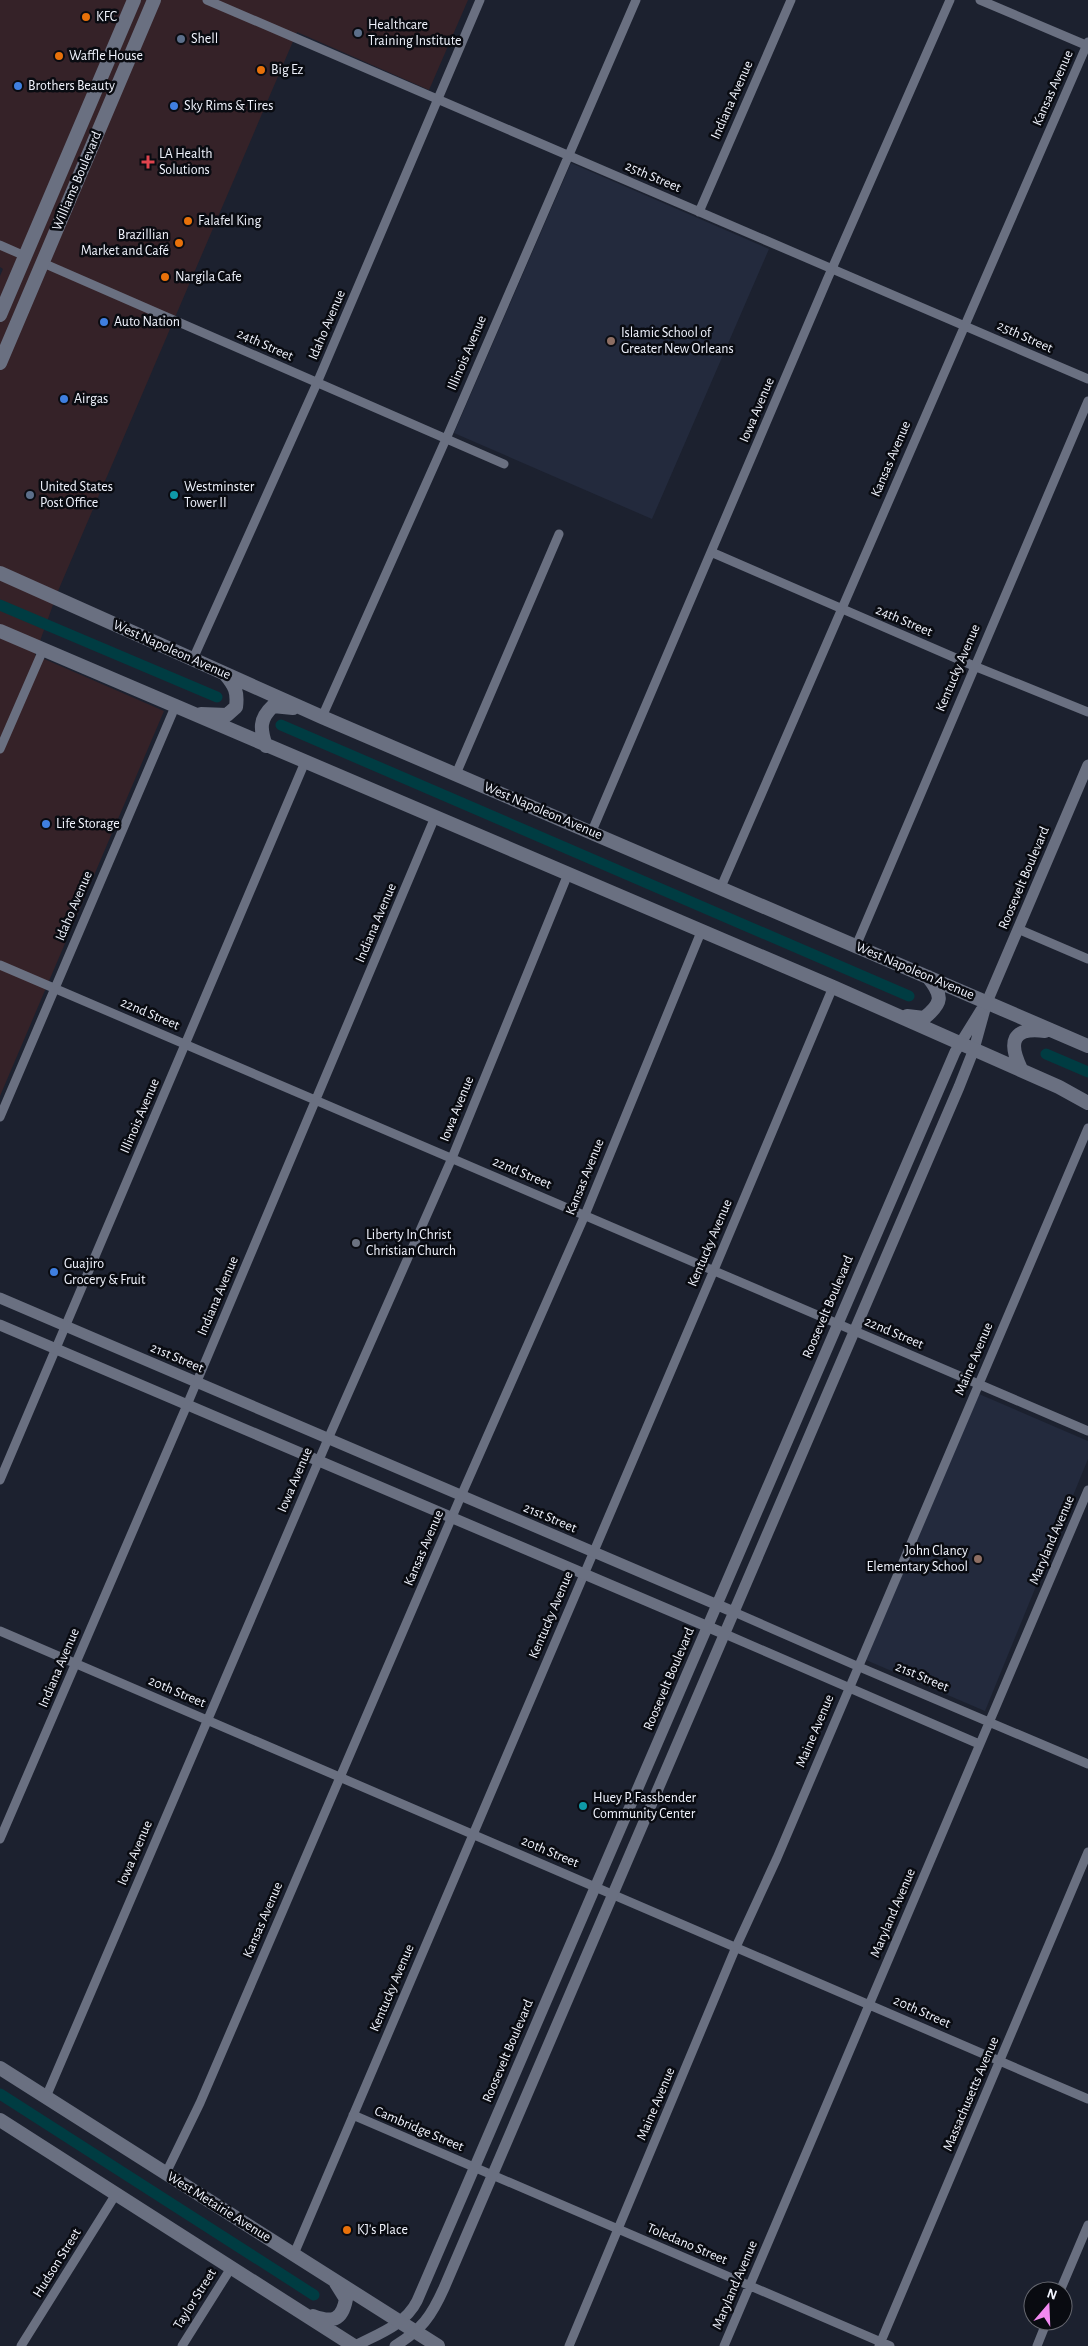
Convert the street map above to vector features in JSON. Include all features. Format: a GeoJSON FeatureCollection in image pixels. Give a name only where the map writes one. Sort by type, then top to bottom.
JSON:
{"type":"FeatureCollection","features":[{"type":"Feature","properties":{"kind":"main road","name":"Williams Boulevard"},"geometry":{"type":"LineString","coordinates":[[0,315],[134,0]]}},
{"type":"Feature","properties":{"kind":"main road","name":"Williams Boulevard"},"geometry":{"type":"LineString","coordinates":[[0,362],[154,0]]}},
{"type":"Feature","properties":{"kind":"main road"},"geometry":{"type":"LineString","coordinates":[[43,263],[38,255],[38,245],[49,216],[47,205]]}},
{"type":"Feature","properties":{"kind":"main road"},"geometry":{"type":"LineString","coordinates":[[25,256],[28,267],[23,285],[25,305]]}},
{"type":"Feature","properties":{"kind":"main road","name":"West Napoleon Avenue"},"geometry":{"type":"LineString","coordinates":[[0,573],[322,717],[592,831],[1088,1046]]}},
{"type":"Feature","properties":{"kind":"main road"},"geometry":{"type":"LineString","coordinates":[[0,632],[832,987],[1060,1087],[1088,1103]]}},
{"type":"Feature","properties":{"kind":"main road"},"geometry":{"type":"LineString","coordinates":[[192,714],[227,715],[236,708],[238,696],[235,686],[224,673]]}},
{"type":"Feature","properties":{"kind":"main road"},"geometry":{"type":"LineString","coordinates":[[266,746],[261,732],[262,721],[265,714],[273,706],[304,708]]}},
{"type":"Feature","properties":{"kind":"main road"},"geometry":{"type":"LineString","coordinates":[[894,1014],[924,1018],[936,1009],[939,1000],[938,989],[928,977]]}},
{"type":"Feature","properties":{"kind":"main road"},"geometry":{"type":"LineString","coordinates":[[1021,1070],[1013,1053],[1014,1041],[1017,1036],[1030,1029],[1058,1033]]}},
{"type":"Feature","properties":{"kind":"main road","name":"West Metairie Avenue"},"geometry":{"type":"LineString","coordinates":[[0,2068],[438,2346]]}},
{"type":"Feature","properties":{"kind":"main road"},"geometry":{"type":"LineString","coordinates":[[1,2124],[116,2194],[355,2346]]}},
{"type":"Feature","properties":{"kind":"main road"},"geometry":{"type":"LineString","coordinates":[[302,2313],[324,2320],[334,2320],[341,2315],[346,2299],[332,2279]]}},
{"type":"Feature","properties":{"kind":"street","name":"25th Street"},"geometry":{"type":"LineString","coordinates":[[207,0],[1088,379]]}},
{"type":"Feature","properties":{"kind":"street","name":"Idaho Avenue"},"geometry":{"type":"LineString","coordinates":[[193,659],[317,383],[480,0]]}},
{"type":"Feature","properties":{"kind":"street","name":"Illinois Avenue"},"geometry":{"type":"LineString","coordinates":[[322,717],[446,439],[636,0]]}},
{"type":"Feature","properties":{"kind":"street","name":"Indiana Avenue"},"geometry":{"type":"LineString","coordinates":[[699,212],[792,0]]}},
{"type":"Feature","properties":{"kind":"street","name":"Iowa Avenue"},"geometry":{"type":"LineString","coordinates":[[592,831],[832,269],[950,0]]}},
{"type":"Feature","properties":{"kind":"street"},"geometry":{"type":"LineString","coordinates":[[980,0],[1088,44]]}},
{"type":"Feature","properties":{"kind":"street","name":"Kansas Avenue"},"geometry":{"type":"LineString","coordinates":[[721,887],[964,325],[1088,44]]}},
{"type":"Feature","properties":{"kind":"street"},"geometry":{"type":"LineString","coordinates":[[0,246],[25,256]]}},
{"type":"Feature","properties":{"kind":"street","name":"24th Street"},"geometry":{"type":"LineString","coordinates":[[43,263],[504,464]]}},
{"type":"Feature","properties":{"kind":"street","name":"Kentucky Avenue"},"geometry":{"type":"LineString","coordinates":[[856,946],[1088,401]]}},
{"type":"Feature","properties":{"kind":"street"},"geometry":{"type":"LineString","coordinates":[[456,774],[559,534]]}},
{"type":"Feature","properties":{"kind":"street","name":"24th Street"},"geometry":{"type":"LineString","coordinates":[[711,552],[974,666],[1088,712]]}},
{"type":"Feature","properties":{"kind":"street"},"geometry":{"type":"LineString","coordinates":[[0,748],[43,650]]}},
{"type":"Feature","properties":{"kind":"street","name":"Idaho Avenue"},"geometry":{"type":"LineString","coordinates":[[0,1117],[175,707]]}},
{"type":"Feature","properties":{"kind":"street","name":"Illinois Avenue"},"geometry":{"type":"LineString","coordinates":[[0,1480],[305,762]]}},
{"type":"Feature","properties":{"kind":"street","name":"Roosevelt Boulevard"},"geometry":{"type":"LineString","coordinates":[[395,2346],[416,2332],[435,2308],[855,1331],[974,1049],[987,1002],[1088,765]]}},
{"type":"Feature","properties":{"kind":"street","name":"Indiana Avenue"},"geometry":{"type":"LineString","coordinates":[[0,1839],[188,1405],[286,1167],[317,1100],[435,818]]}},
{"type":"Feature","properties":{"kind":"street","name":"Iowa Avenue"},"geometry":{"type":"LineString","coordinates":[[46,2097],[328,1439],[452,1158],[568,874]]}},
{"type":"Feature","properties":{"kind":"street"},"geometry":{"type":"LineString","coordinates":[[1018,929],[1088,959]]}},
{"type":"Feature","properties":{"kind":"street","name":"Kansas Avenue"},"geometry":{"type":"LineString","coordinates":[[166,2173],[204,2094],[461,1496],[585,1215],[701,932]]}},
{"type":"Feature","properties":{"kind":"street","name":"22nd Street"},"geometry":{"type":"LineString","coordinates":[[0,965],[1088,1431]]}},
{"type":"Feature","properties":{"kind":"street","name":"Kentucky Avenue"},"geometry":{"type":"LineString","coordinates":[[294,2254],[472,1834],[594,1553],[832,987]]}},
{"type":"Feature","properties":{"kind":"street","name":"Roosevelt Boulevard"},"geometry":{"type":"LineString","coordinates":[[355,2346],[400,2321],[410,2312],[417,2301],[959,1043],[987,1002]]}},
{"type":"Feature","properties":{"kind":"street","name":"Maine Avenue"},"geometry":{"type":"LineString","coordinates":[[569,2346],[736,1947],[776,1858],[1088,1128]]}},
{"type":"Feature","properties":{"kind":"street","name":"21st Street"},"geometry":{"type":"LineString","coordinates":[[0,1298],[1088,1764]]}},
{"type":"Feature","properties":{"kind":"street"},"geometry":{"type":"LineString","coordinates":[[0,1325],[979,1744]]}},
{"type":"Feature","properties":{"kind":"street","name":"Maryland Avenue"},"geometry":{"type":"LineString","coordinates":[[724,2346],[1088,1490]]}},
{"type":"Feature","properties":{"kind":"street","name":"20th Street"},"geometry":{"type":"LineString","coordinates":[[0,1631],[1088,2099]]}},
{"type":"Feature","properties":{"kind":"street","name":"Massachusetts Avenue"},"geometry":{"type":"LineString","coordinates":[[880,2344],[1088,1852]]}},
{"type":"Feature","properties":{"kind":"street","name":"Cambridge Street"},"geometry":{"type":"LineString","coordinates":[[353,2115],[474,2168]]}},
{"type":"Feature","properties":{"kind":"street","name":"Toledano Street"},"geometry":{"type":"LineString","coordinates":[[474,2168],[750,2286],[880,2344],[890,2346]]}},
{"type":"Feature","properties":{"kind":"street","name":"Hudson Street"},"geometry":{"type":"LineString","coordinates":[[22,2346],[116,2194]]}},
{"type":"Feature","properties":{"kind":"street"},"geometry":{"type":"LineString","coordinates":[[1064,2281],[1088,2225]]}},
{"type":"Feature","properties":{"kind":"street","name":"Taylor Street"},"geometry":{"type":"LineString","coordinates":[[182,2346],[231,2268]]}},
{"type":"Feature","properties":{"kind":"street"},"geometry":{"type":"LineString","coordinates":[[1036,2346],[1043,2331]]}},
{"type":"Feature","properties":{"kind":"shaded area"},"geometry":{"type":"Polygon","coordinates":[[[0,0],[468,0],[429,90],[297,32],[58,591],[35,655],[164,711],[0,1096],[0,276],[3,269],[0,267],[0,0]]]}},
{"type":"Feature","properties":{"kind":"shaded area","name":"Islamic School of Greater New Orleans"},"geometry":{"type":"Polygon","coordinates":[[[571,163],[769,249],[652,519],[454,433],[571,163]]]}},
{"type":"Feature","properties":{"kind":"shaded area","name":"John Clancy Elementary School"},"geometry":{"type":"Polygon","coordinates":[[[979,1394],[1088,1441],[1088,1459],[985,1711],[866,1660],[979,1394]]]}},
{"type":"Feature","properties":{"kind":"waterway"},"geometry":{"type":"LineString","coordinates":[[0,605],[217,697]]}},
{"type":"Feature","properties":{"kind":"waterway"},"geometry":{"type":"LineString","coordinates":[[281,725],[909,996]]}},
{"type":"Feature","properties":{"kind":"waterway"},"geometry":{"type":"LineString","coordinates":[[1046,1054],[1088,1072]]}},
{"type":"Feature","properties":{"kind":"waterway"},"geometry":{"type":"LineString","coordinates":[[0,2094],[314,2295]]}},
{"type":"Feature","properties":{"kind":"place","name":"KFC"},"geometry":{"type":"Point","coordinates":[86,17]}},
{"type":"Feature","properties":{"kind":"place","name":"Healthcare Training Institute"},"geometry":{"type":"Point","coordinates":[358,33]}},
{"type":"Feature","properties":{"kind":"place","name":"Shell"},"geometry":{"type":"Point","coordinates":[181,39]}},
{"type":"Feature","properties":{"kind":"place","name":"Waffle House"},"geometry":{"type":"Point","coordinates":[59,56]}},
{"type":"Feature","properties":{"kind":"place","name":"Big Ez"},"geometry":{"type":"Point","coordinates":[261,70]}},
{"type":"Feature","properties":{"kind":"place","name":"Brothers Beauty"},"geometry":{"type":"Point","coordinates":[18,86]}},
{"type":"Feature","properties":{"kind":"place","name":"Sky Rims & Tires"},"geometry":{"type":"Point","coordinates":[174,106]}},
{"type":"Feature","properties":{"kind":"place","name":"LA Health Solutions"},"geometry":{"type":"Point","coordinates":[148,162]}},
{"type":"Feature","properties":{"kind":"place","name":"Falafel King"},"geometry":{"type":"Point","coordinates":[188,221]}},
{"type":"Feature","properties":{"kind":"place","name":"Brazillian Market and Café"},"geometry":{"type":"Point","coordinates":[179,243]}},
{"type":"Feature","properties":{"kind":"place","name":"Nargila Cafe"},"geometry":{"type":"Point","coordinates":[165,277]}},
{"type":"Feature","properties":{"kind":"place","name":"Auto Nation"},"geometry":{"type":"Point","coordinates":[104,322]}},
{"type":"Feature","properties":{"kind":"place","name":"Islamic School of Greater New Orleans"},"geometry":{"type":"Point","coordinates":[611,341]}},
{"type":"Feature","properties":{"kind":"place","name":"Airgas"},"geometry":{"type":"Point","coordinates":[64,399]}},
{"type":"Feature","properties":{"kind":"place","name":"United States Post Office"},"geometry":{"type":"Point","coordinates":[30,495]}},
{"type":"Feature","properties":{"kind":"place","name":"Westminster Tower II"},"geometry":{"type":"Point","coordinates":[174,495]}},
{"type":"Feature","properties":{"kind":"place","name":"Life Storage"},"geometry":{"type":"Point","coordinates":[46,824]}},
{"type":"Feature","properties":{"kind":"place","name":"Liberty In Christ Christian Church"},"geometry":{"type":"Point","coordinates":[356,1243]}},
{"type":"Feature","properties":{"kind":"place","name":"Guajiro Grocery & Fruit"},"geometry":{"type":"Point","coordinates":[54,1272]}},
{"type":"Feature","properties":{"kind":"place","name":"John Clancy Elementary School"},"geometry":{"type":"Point","coordinates":[978,1559]}},
{"type":"Feature","properties":{"kind":"place","name":"Huey P. Fassbender Community Center"},"geometry":{"type":"Point","coordinates":[583,1806]}},
{"type":"Feature","properties":{"kind":"place","name":"KJ's Place"},"geometry":{"type":"Point","coordinates":[347,2230]}}]}
